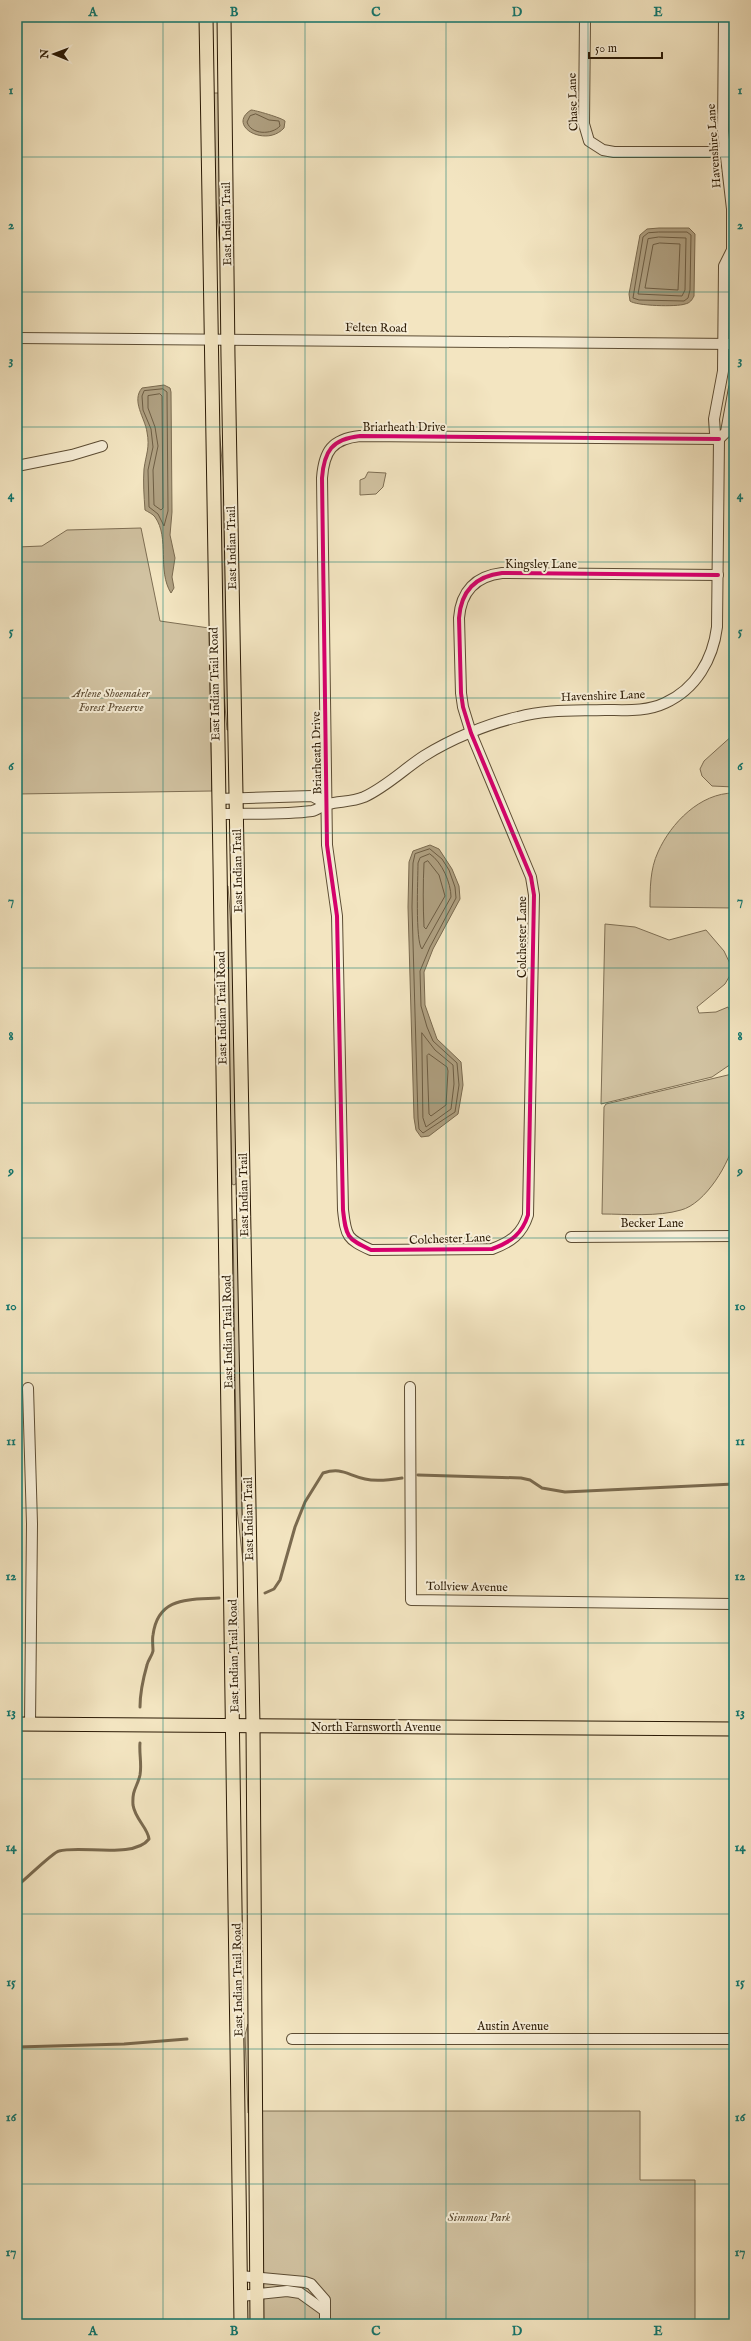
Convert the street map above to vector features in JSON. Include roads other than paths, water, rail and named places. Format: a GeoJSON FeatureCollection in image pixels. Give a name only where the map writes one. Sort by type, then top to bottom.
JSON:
{"type":"FeatureCollection","features":[{"type":"Feature","properties":{"kind":"main road","name":"East Indian Trail"},"geometry":{"type":"LineString","coordinates":[[206,17],[210,340]]}},
{"type":"Feature","properties":{"kind":"main road","name":"East Indian Trail"},"geometry":{"type":"LineString","coordinates":[[224,17],[228,340],[253,1726]]}},
{"type":"Feature","properties":{"kind":"main road","name":"East Indian Trail Road"},"geometry":{"type":"LineString","coordinates":[[210,340],[235,1726],[241,2324]]}},
{"type":"Feature","properties":{"kind":"main road"},"geometry":{"type":"LineString","coordinates":[[225,1203],[244,1203]]}},
{"type":"Feature","properties":{"kind":"main road","name":"North Farnsworth Avenue"},"geometry":{"type":"LineString","coordinates":[[17,1724],[734,1729]]}},
{"type":"Feature","properties":{"kind":"main road","name":"East Indian Trail Road"},"geometry":{"type":"LineString","coordinates":[[253,1726],[257,2324]]}},
{"type":"Feature","properties":{"kind":"street","name":"Chase Lane"},"geometry":{"type":"LineString","coordinates":[[585,17],[584,124],[589,141],[603,150],[614,152],[726,152]]}},
{"type":"Feature","properties":{"kind":"street","name":"Havenshire Lane"},"geometry":{"type":"LineString","coordinates":[[218,814],[313,811],[327,804],[352,801],[370,794],[425,756],[471,733],[507,720],[538,713],[649,708],[665,703],[683,692],[697,678],[709,660],[715,643],[718,627],[719,439],[715,433],[714,419],[722,382],[724,266],[733,250],[732,209],[723,118],[724,17]]}},
{"type":"Feature","properties":{"kind":"street","name":"Felten Road"},"geometry":{"type":"LineString","coordinates":[[17,339],[734,344]]}},
{"type":"Feature","properties":{"kind":"street","name":"Havenshire Lane"},"geometry":{"type":"LineString","coordinates":[[719,439],[726,432],[734,388]]}},
{"type":"Feature","properties":{"kind":"street","name":"Briarheath Drive"},"geometry":{"type":"LineString","coordinates":[[327,804],[322,478],[323,463],[332,446],[348,437],[360,436],[719,439]]}},
{"type":"Feature","properties":{"kind":"street"},"geometry":{"type":"LineString","coordinates":[[17,466],[72,455],[102,446]]}},
{"type":"Feature","properties":{"kind":"street","name":"Kingsley Lane"},"geometry":{"type":"LineString","coordinates":[[471,733],[461,693],[459,618],[460,606],[471,585],[492,574],[502,573],[718,575]]}},
{"type":"Feature","properties":{"kind":"street","name":"Colchester Lane"},"geometry":{"type":"LineString","coordinates":[[327,804],[327,845],[337,916],[344,1226],[349,1238],[371,1250],[492,1249],[507,1244],[524,1228],[528,1215],[534,895],[531,877],[471,733]]}},
{"type":"Feature","properties":{"kind":"street"},"geometry":{"type":"LineString","coordinates":[[218,799],[312,796],[327,804]]}},
{"type":"Feature","properties":{"kind":"street","name":"Becker Lane"},"geometry":{"type":"LineString","coordinates":[[571,1237],[734,1236]]}},
{"type":"Feature","properties":{"kind":"street","name":"Tollview Avenue"},"geometry":{"type":"LineString","coordinates":[[410,1387],[411,1600],[734,1604]]}},
{"type":"Feature","properties":{"kind":"street"},"geometry":{"type":"LineString","coordinates":[[28,1388],[32,1524],[30,1724]]}},
{"type":"Feature","properties":{"kind":"street","name":"Austin Avenue"},"geometry":{"type":"LineString","coordinates":[[292,2039],[734,2039]]}},
{"type":"Feature","properties":{"kind":"street"},"geometry":{"type":"LineString","coordinates":[[241,2276],[297,2280],[311,2284],[325,2300],[325,2324]]}},
{"type":"Feature","properties":{"kind":"street"},"geometry":{"type":"LineString","coordinates":[[241,2296],[257,2296],[287,2291],[300,2293],[325,2311]]}},
{"type":"Feature","properties":{"kind":"water"},"geometry":{"type":"Polygon","coordinates":[[[251,110],[268,114],[285,121],[284,128],[276,134],[268,136],[251,132],[246,128],[243,122],[245,116],[251,110]]]}},
{"type":"Feature","properties":{"kind":"water"},"geometry":{"type":"Polygon","coordinates":[[[689,228],[695,234],[694,296],[687,304],[657,306],[634,303],[630,301],[629,294],[640,235],[647,229],[689,228]]]}},
{"type":"Feature","properties":{"kind":"water"},"geometry":{"type":"Polygon","coordinates":[[[164,385],[170,388],[171,392],[172,512],[170,535],[175,558],[172,577],[174,588],[171,593],[165,575],[162,535],[159,525],[154,516],[145,510],[144,469],[148,438],[138,404],[139,393],[142,388],[164,385]]]}},
{"type":"Feature","properties":{"kind":"water"},"geometry":{"type":"Polygon","coordinates":[[[430,845],[439,849],[452,869],[459,886],[460,899],[433,949],[424,972],[425,1005],[437,1039],[461,1062],[463,1085],[458,1114],[429,1136],[421,1137],[416,1130],[414,1118],[408,907],[409,862],[413,851],[430,845]]]}},
{"type":"Feature","properties":{"kind":"waterway"},"geometry":{"type":"LineString","coordinates":[[265,1593],[274,1589],[280,1580],[295,1527],[305,1502],[323,1473],[340,1471],[365,1479],[374,1480],[402,1478]]}},
{"type":"Feature","properties":{"kind":"waterway"},"geometry":{"type":"LineString","coordinates":[[418,1475],[521,1478],[530,1480],[542,1488],[565,1492],[734,1484]]}},
{"type":"Feature","properties":{"kind":"waterway"},"geometry":{"type":"LineString","coordinates":[[140,1707],[144,1676],[153,1651],[153,1635],[156,1622],[161,1613],[168,1607],[186,1600],[219,1598]]}},
{"type":"Feature","properties":{"kind":"waterway"},"geometry":{"type":"LineString","coordinates":[[17,1886],[51,1856],[59,1851],[80,1849],[120,1850],[142,1845],[149,1839],[136,1815],[133,1805],[134,1792],[141,1771],[140,1743]]}},
{"type":"Feature","properties":{"kind":"waterway"},"geometry":{"type":"LineString","coordinates":[[17,2047],[124,2044],[187,2039]]}},
{"type":"Feature","properties":{"kind":"park label","name":"Arlene Shoemaker Forest Preserve"},"geometry":{"type":"Point","coordinates":[111,700]}},
{"type":"Feature","properties":{"kind":"park label","name":"Simmons Park"},"geometry":{"type":"Point","coordinates":[479,2217]}}]}
